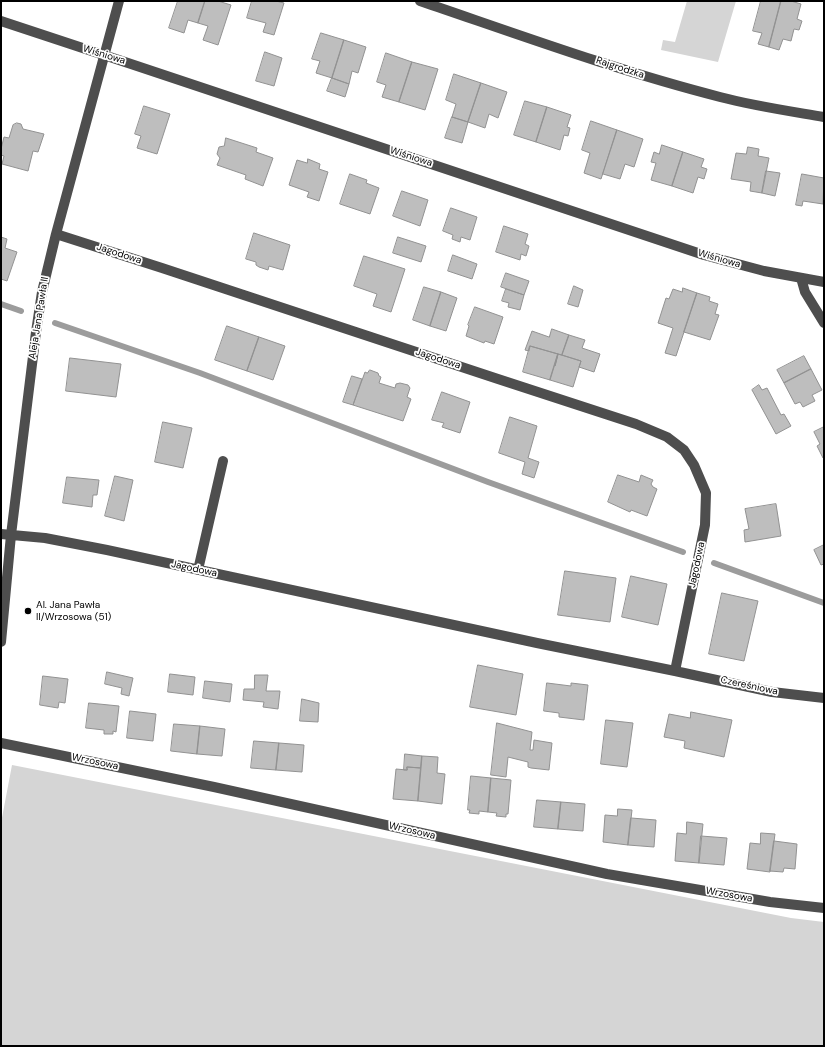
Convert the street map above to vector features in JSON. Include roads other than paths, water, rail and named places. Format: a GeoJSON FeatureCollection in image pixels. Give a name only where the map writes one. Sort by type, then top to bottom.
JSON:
{"type":"FeatureCollection","features":[{"type":"Feature","properties":{"kind":"street","name":"Aleja Jana Pawła II"},"geometry":{"type":"LineString","coordinates":[[1,642],[6,535],[42,292],[56,234],[120,1]]}},
{"type":"Feature","properties":{"kind":"street","name":"Rajgrodzka"},"geometry":{"type":"LineString","coordinates":[[420,1],[610,65],[721,98],[824,117]]}},
{"type":"Feature","properties":{"kind":"street","name":"Wiśniowa"},"geometry":{"type":"LineString","coordinates":[[1,21],[704,255],[764,271],[824,282]]}},
{"type":"Feature","properties":{"kind":"street","name":"Jagodowa"},"geometry":{"type":"LineString","coordinates":[[6,535],[45,538],[675,671],[705,525],[706,493],[694,464],[684,450],[667,437],[636,424],[56,234]]}},
{"type":"Feature","properties":{"kind":"street"},"geometry":{"type":"LineString","coordinates":[[801,278],[805,292],[824,323]]}},
{"type":"Feature","properties":{"kind":"street"},"geometry":{"type":"LineString","coordinates":[[198,570],[223,461]]}},
{"type":"Feature","properties":{"kind":"street","name":"Czereśniowa"},"geometry":{"type":"LineString","coordinates":[[675,671],[772,692],[824,698]]}},
{"type":"Feature","properties":{"kind":"street","name":"Wrzosowa"},"geometry":{"type":"LineString","coordinates":[[1,743],[214,787],[608,874],[770,902],[824,908]]}},
{"type":"Feature","properties":{"kind":"waterway"},"geometry":{"type":"LineString","coordinates":[[1,304],[21,311]]}},
{"type":"Feature","properties":{"kind":"waterway"},"geometry":{"type":"LineString","coordinates":[[55,323],[200,373],[488,482],[683,552]]}},
{"type":"Feature","properties":{"kind":"waterway"},"geometry":{"type":"LineString","coordinates":[[714,563],[824,603]]}},
{"type":"Feature","properties":{"kind":"place","name":"Al. Jana Pawła II/Wrzosowa (51)"},"geometry":{"type":"Point","coordinates":[28,611]}}]}
